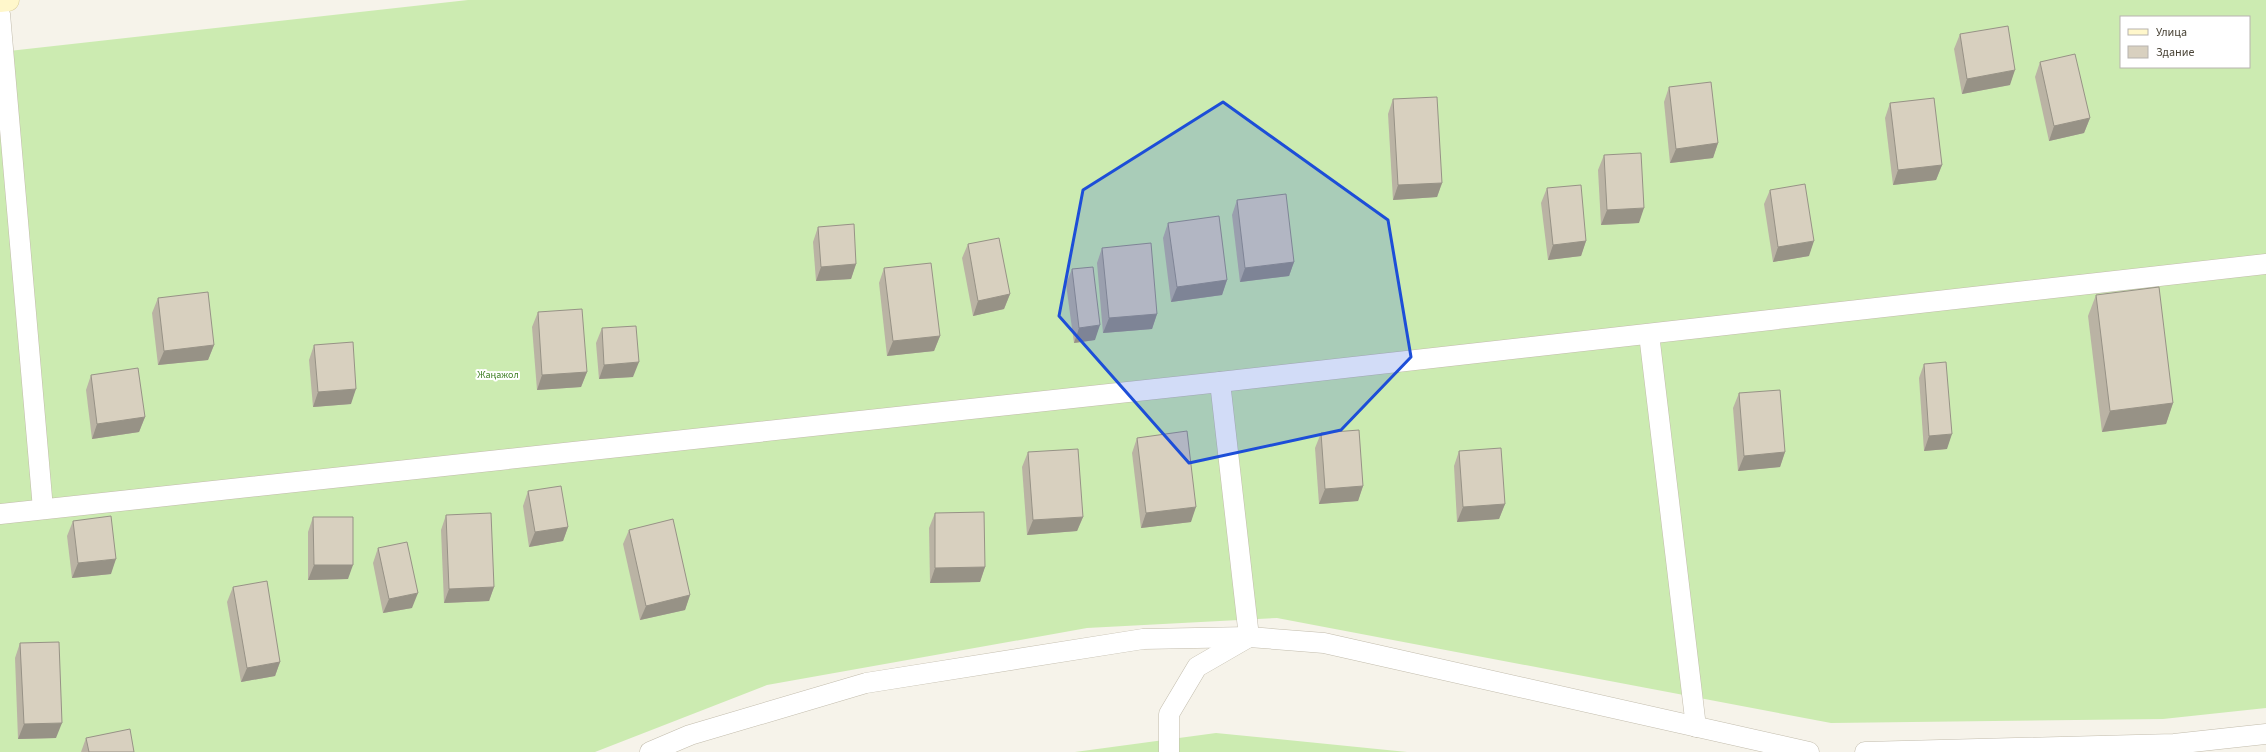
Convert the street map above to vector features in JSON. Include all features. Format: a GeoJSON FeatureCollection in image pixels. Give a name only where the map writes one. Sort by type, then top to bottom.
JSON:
{"type":"FeatureCollection","features":[{"type":"Feature","properties":{"kind":"street"},"geometry":{"type":"LineString","coordinates":[[0,1],[8,0]]}},
{"type":"Feature","properties":{"kind":"lane"},"geometry":{"type":"LineString","coordinates":[[0,14],[43,509]]}},
{"type":"Feature","properties":{"kind":"lane"},"geometry":{"type":"LineString","coordinates":[[0,514],[1220,382],[2266,264]]}},
{"type":"Feature","properties":{"kind":"lane"},"geometry":{"type":"LineString","coordinates":[[1649,334],[1696,727]]}},
{"type":"Feature","properties":{"kind":"lane"},"geometry":{"type":"LineString","coordinates":[[1220,382],[1249,637]]}},
{"type":"Feature","properties":{"kind":"lane"},"geometry":{"type":"LineString","coordinates":[[1169,752],[1169,714],[1197,667],[1249,637]]}},
{"type":"Feature","properties":{"kind":"lane"},"geometry":{"type":"LineString","coordinates":[[650,752],[690,735],[866,683],[1143,640],[1249,637],[1324,643],[1809,752]]}},
{"type":"Feature","properties":{"kind":"lane"},"geometry":{"type":"LineString","coordinates":[[1865,752],[2174,744],[2266,734]]}},
{"type":"Feature","properties":{"kind":"highlighted area"},"geometry":{"type":"Polygon","coordinates":[[[1223,102],[1388,220],[1411,357],[1341,430],[1189,463],[1059,316],[1083,190],[1223,102]]]}},
{"type":"Feature","properties":{"kind":"green space","name":"Жаңажол"},"geometry":{"type":"Polygon","coordinates":[[[468,0],[2266,0],[2266,708],[2163,719],[1831,723],[1277,618],[1087,628],[767,685],[595,752],[0,752],[0,52],[468,0]]]}},
{"type":"Feature","properties":{"kind":"green space"},"geometry":{"type":"Polygon","coordinates":[[[1216,733],[1407,752],[1075,752],[1216,733]]]}},
{"type":"Feature","properties":{"kind":"building"},"geometry":{"type":"Polygon","coordinates":[[[2008,26],[2015,70],[1967,79],[1960,34],[2008,26]]]}},
{"type":"Feature","properties":{"kind":"building"},"geometry":{"type":"Polygon","coordinates":[[[2075,54],[2090,118],[2054,126],[2040,62],[2075,54]]]}},
{"type":"Feature","properties":{"kind":"building"},"geometry":{"type":"Polygon","coordinates":[[[1711,82],[1718,143],[1676,149],[1669,87],[1711,82]]]}},
{"type":"Feature","properties":{"kind":"building"},"geometry":{"type":"Polygon","coordinates":[[[1437,97],[1442,183],[1398,185],[1393,99],[1437,97]]]}},
{"type":"Feature","properties":{"kind":"building"},"geometry":{"type":"Polygon","coordinates":[[[1934,98],[1942,165],[1898,170],[1890,103],[1934,98]]]}},
{"type":"Feature","properties":{"kind":"building"},"geometry":{"type":"Polygon","coordinates":[[[1641,153],[1644,208],[1607,210],[1604,155],[1641,153]]]}},
{"type":"Feature","properties":{"kind":"building"},"geometry":{"type":"Polygon","coordinates":[[[1805,184],[1814,241],[1778,247],[1770,190],[1805,184]]]}},
{"type":"Feature","properties":{"kind":"building"},"geometry":{"type":"Polygon","coordinates":[[[1581,185],[1586,241],[1553,245],[1547,188],[1581,185]]]}},
{"type":"Feature","properties":{"kind":"building"},"geometry":{"type":"Polygon","coordinates":[[[1286,194],[1294,262],[1245,268],[1237,200],[1286,194]]]}},
{"type":"Feature","properties":{"kind":"building"},"geometry":{"type":"Polygon","coordinates":[[[1219,216],[1227,280],[1177,287],[1168,223],[1219,216]]]}},
{"type":"Feature","properties":{"kind":"building"},"geometry":{"type":"Polygon","coordinates":[[[854,224],[856,264],[821,267],[818,227],[854,224]]]}},
{"type":"Feature","properties":{"kind":"building"},"geometry":{"type":"Polygon","coordinates":[[[999,238],[1010,294],[978,301],[968,244],[999,238]]]}},
{"type":"Feature","properties":{"kind":"building"},"geometry":{"type":"Polygon","coordinates":[[[1151,243],[1157,314],[1109,318],[1102,248],[1151,243]]]}},
{"type":"Feature","properties":{"kind":"building"},"geometry":{"type":"Polygon","coordinates":[[[931,263],[940,336],[893,341],[884,268],[931,263]]]}},
{"type":"Feature","properties":{"kind":"building"},"geometry":{"type":"Polygon","coordinates":[[[1093,267],[1100,325],[1079,328],[1072,269],[1093,267]]]}},
{"type":"Feature","properties":{"kind":"building"},"geometry":{"type":"Polygon","coordinates":[[[2159,287],[2173,403],[2110,411],[2096,295],[2159,287]]]}},
{"type":"Feature","properties":{"kind":"building"},"geometry":{"type":"Polygon","coordinates":[[[208,292],[214,345],[164,351],[158,298],[208,292]]]}},
{"type":"Feature","properties":{"kind":"building"},"geometry":{"type":"Polygon","coordinates":[[[582,309],[587,372],[542,375],[538,312],[582,309]]]}},
{"type":"Feature","properties":{"kind":"building"},"geometry":{"type":"Polygon","coordinates":[[[636,326],[639,362],[604,365],[602,328],[636,326]]]}},
{"type":"Feature","properties":{"kind":"building"},"geometry":{"type":"Polygon","coordinates":[[[353,342],[356,389],[318,392],[314,345],[353,342]]]}},
{"type":"Feature","properties":{"kind":"building"},"geometry":{"type":"Polygon","coordinates":[[[1946,362],[1952,434],[1929,436],[1924,364],[1946,362]]]}},
{"type":"Feature","properties":{"kind":"building"},"geometry":{"type":"Polygon","coordinates":[[[138,368],[145,417],[97,424],[91,375],[138,368]]]}},
{"type":"Feature","properties":{"kind":"building"},"geometry":{"type":"Polygon","coordinates":[[[1780,390],[1785,452],[1744,456],[1739,393],[1780,390]]]}},
{"type":"Feature","properties":{"kind":"building"},"geometry":{"type":"Polygon","coordinates":[[[1359,430],[1363,486],[1325,489],[1321,433],[1359,430]]]}},
{"type":"Feature","properties":{"kind":"building"},"geometry":{"type":"Polygon","coordinates":[[[1187,431],[1196,507],[1146,513],[1137,438],[1187,431]]]}},
{"type":"Feature","properties":{"kind":"building"},"geometry":{"type":"Polygon","coordinates":[[[1501,448],[1505,504],[1463,507],[1459,451],[1501,448]]]}},
{"type":"Feature","properties":{"kind":"building"},"geometry":{"type":"Polygon","coordinates":[[[1078,449],[1083,517],[1033,520],[1028,452],[1078,449]]]}},
{"type":"Feature","properties":{"kind":"building"},"geometry":{"type":"Polygon","coordinates":[[[561,486],[568,527],[535,532],[528,491],[561,486]]]}},
{"type":"Feature","properties":{"kind":"building"},"geometry":{"type":"Polygon","coordinates":[[[984,512],[985,567],[935,568],[935,513],[984,512]]]}},
{"type":"Feature","properties":{"kind":"building"},"geometry":{"type":"Polygon","coordinates":[[[491,513],[494,587],[449,589],[446,515],[491,513]]]}},
{"type":"Feature","properties":{"kind":"building"},"geometry":{"type":"Polygon","coordinates":[[[111,516],[116,559],[78,563],[73,521],[111,516]]]}},
{"type":"Feature","properties":{"kind":"building"},"geometry":{"type":"Polygon","coordinates":[[[313,517],[353,517],[353,565],[314,565],[313,517]]]}},
{"type":"Feature","properties":{"kind":"building"},"geometry":{"type":"Polygon","coordinates":[[[673,519],[690,595],[646,606],[629,530],[673,519]]]}},
{"type":"Feature","properties":{"kind":"building"},"geometry":{"type":"Polygon","coordinates":[[[407,542],[418,593],[389,599],[378,548],[407,542]]]}},
{"type":"Feature","properties":{"kind":"building"},"geometry":{"type":"Polygon","coordinates":[[[267,581],[280,662],[247,668],[233,587],[267,581]]]}},
{"type":"Feature","properties":{"kind":"building"},"geometry":{"type":"Polygon","coordinates":[[[59,642],[62,723],[24,724],[20,643],[59,642]]]}},
{"type":"Feature","properties":{"kind":"building"},"geometry":{"type":"Polygon","coordinates":[[[130,729],[134,752],[89,752],[86,738],[130,729]]]}}]}
